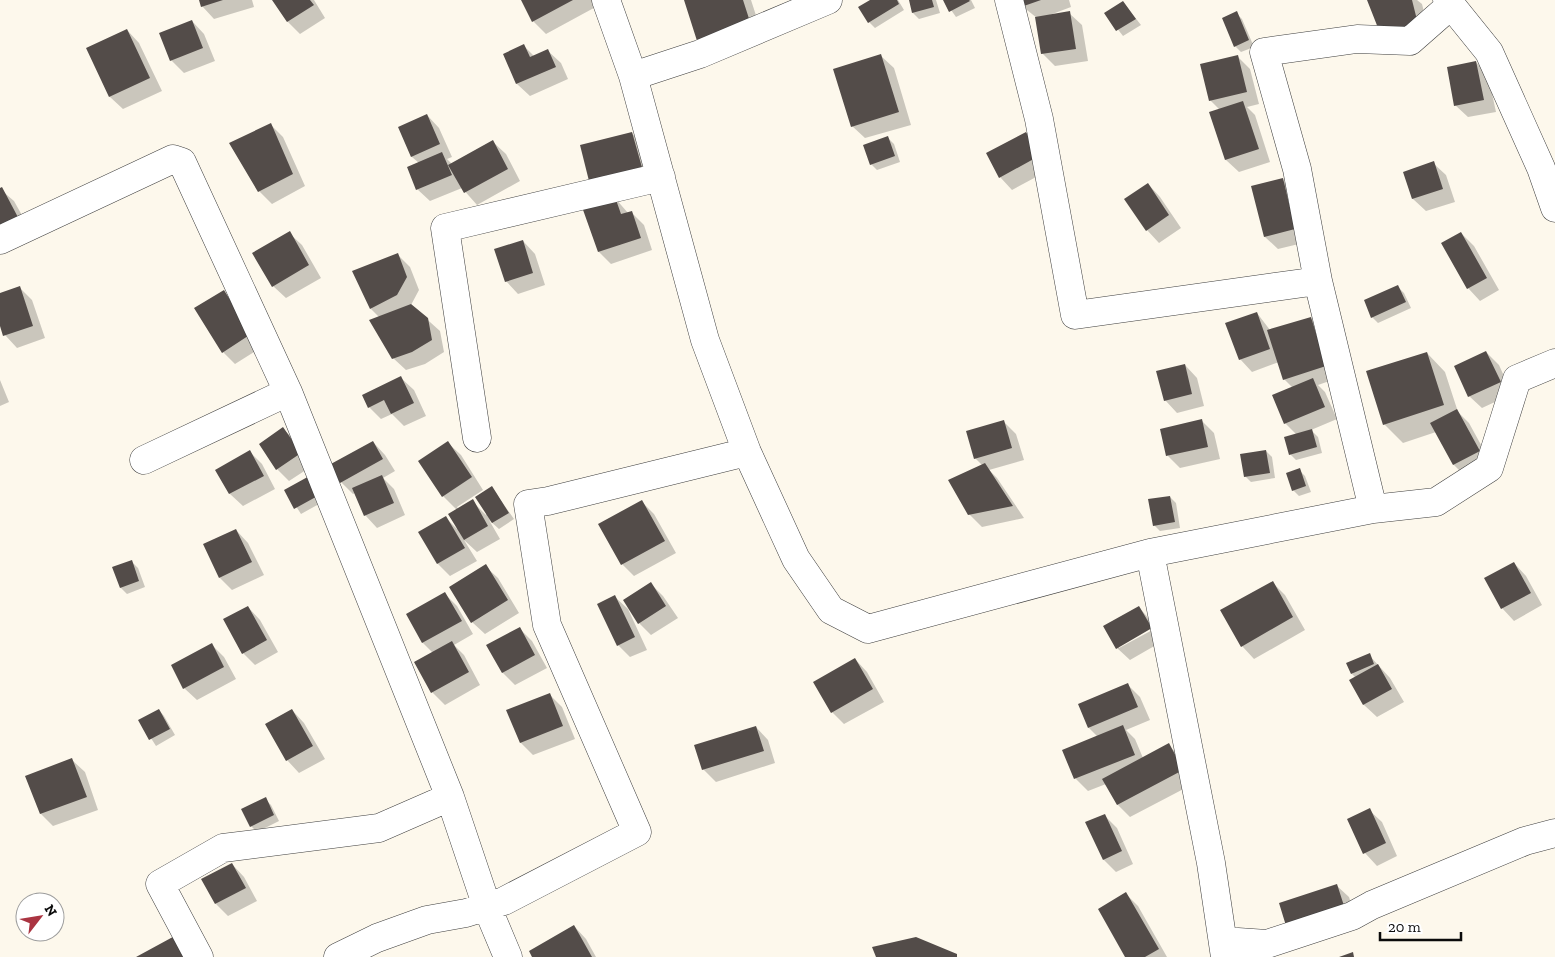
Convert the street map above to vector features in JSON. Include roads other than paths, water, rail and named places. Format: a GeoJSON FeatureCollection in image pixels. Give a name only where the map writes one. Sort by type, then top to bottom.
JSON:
{"type":"FeatureCollection","features":[{"type":"Feature","properties":{"kind":"street"},"geometry":{"type":"LineString","coordinates":[[606,0],[633,76],[705,340],[747,452],[796,560],[831,610],[868,629],[1150,553],[1373,509],[1436,502],[1489,468],[1516,379],[1555,363]]}},
{"type":"Feature","properties":{"kind":"street"},"geometry":{"type":"LineString","coordinates":[[633,76],[700,54],[828,0]]}},
{"type":"Feature","properties":{"kind":"street"},"geometry":{"type":"LineString","coordinates":[[1010,0],[1039,119],[1076,315],[1318,281]]}},
{"type":"Feature","properties":{"kind":"street"},"geometry":{"type":"LineString","coordinates":[[1373,509],[1318,281],[1297,169],[1264,52],[1357,39],[1410,40],[1449,3],[1489,52],[1541,168],[1555,208]]}},
{"type":"Feature","properties":{"kind":"street"},"geometry":{"type":"LineString","coordinates":[[0,240],[173,159],[182,162],[288,392],[450,797],[487,907],[508,957]]}},
{"type":"Feature","properties":{"kind":"street"},"geometry":{"type":"LineString","coordinates":[[477,438],[445,228],[661,177]]}},
{"type":"Feature","properties":{"kind":"street"},"geometry":{"type":"LineString","coordinates":[[144,460],[288,392]]}},
{"type":"Feature","properties":{"kind":"street"},"geometry":{"type":"LineString","coordinates":[[338,957],[377,938],[427,920],[466,913],[504,902],[638,832],[547,625],[528,504],[548,501],[747,452]]}},
{"type":"Feature","properties":{"kind":"street"},"geometry":{"type":"LineString","coordinates":[[1150,553],[1211,863],[1224,949],[1268,944],[1352,916],[1372,904],[1525,841],[1555,834]]}},
{"type":"Feature","properties":{"kind":"street"},"geometry":{"type":"LineString","coordinates":[[199,957],[160,884],[223,848],[379,828],[450,797]]}}]}
